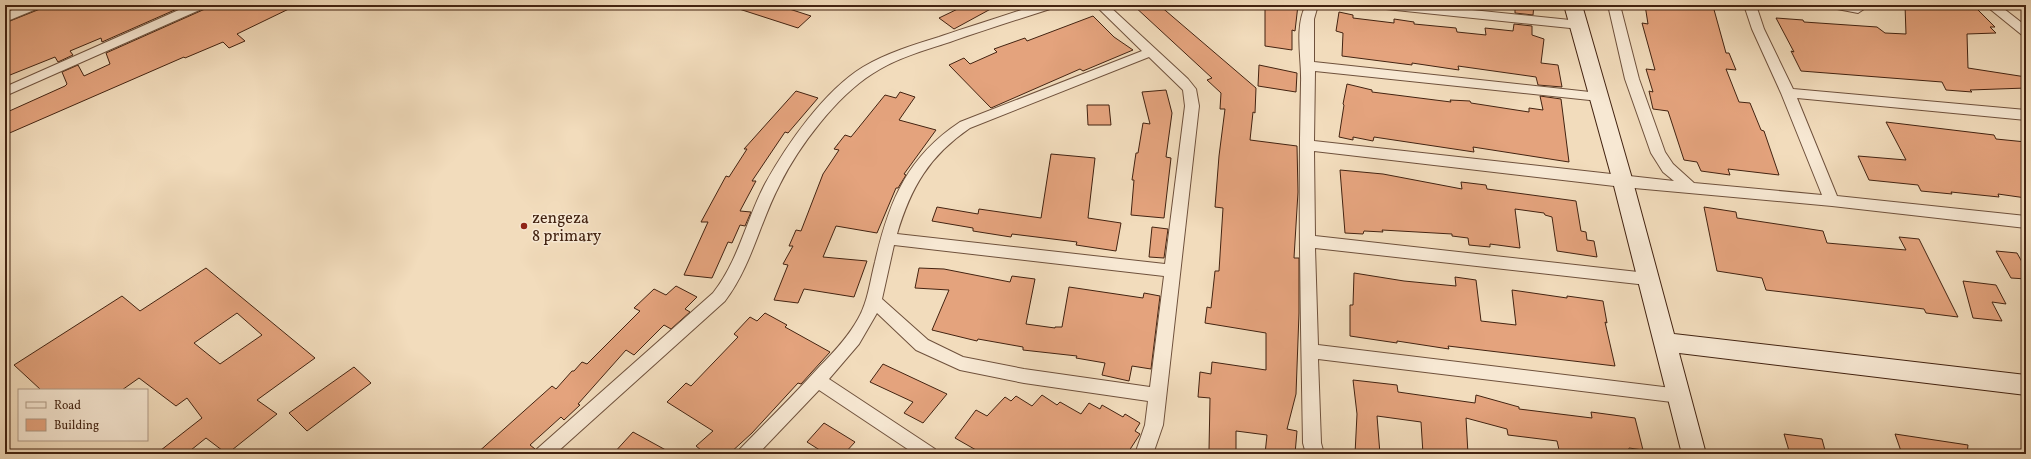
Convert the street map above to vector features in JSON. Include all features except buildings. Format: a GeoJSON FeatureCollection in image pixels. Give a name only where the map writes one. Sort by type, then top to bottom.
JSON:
{"type":"FeatureCollection","features":[{"type":"Feature","properties":{"kind":"street"},"geometry":{"type":"LineString","coordinates":[[5,18],[35,5]]}},
{"type":"Feature","properties":{"kind":"street"},"geometry":{"type":"LineString","coordinates":[[5,92],[200,5]]}},
{"type":"Feature","properties":{"kind":"street"},"geometry":{"type":"LineString","coordinates":[[543,454],[719,297],[731,283],[772,185],[791,153],[831,103],[852,81],[875,66],[897,55],[1049,5]]}},
{"type":"Feature","properties":{"kind":"street"},"geometry":{"type":"LineString","coordinates":[[1101,5],[1183,82],[1191,96],[1192,106],[1154,425],[1144,454]]}},
{"type":"Feature","properties":{"kind":"street"},"geometry":{"type":"LineString","coordinates":[[1312,5],[1307,18],[1309,66],[1306,146],[1309,351],[1312,442],[1315,454]]}},
{"type":"Feature","properties":{"kind":"street"},"geometry":{"type":"LineString","coordinates":[[1386,5],[1580,25]]}},
{"type":"Feature","properties":{"kind":"street"},"geometry":{"type":"LineString","coordinates":[[1573,5],[1580,25],[1623,182],[1647,280],[1666,342],[1694,454]]}},
{"type":"Feature","properties":{"kind":"street"},"geometry":{"type":"LineString","coordinates":[[1614,5],[1632,79],[1658,153],[1668,168],[1689,187]]}},
{"type":"Feature","properties":{"kind":"street"},"geometry":{"type":"LineString","coordinates":[[1750,5],[1758,29],[1788,93],[1832,201]]}},
{"type":"Feature","properties":{"kind":"street"},"geometry":{"type":"LineString","coordinates":[[1836,5],[1858,9]]}},
{"type":"Feature","properties":{"kind":"street"},"geometry":{"type":"LineString","coordinates":[[1991,5],[2026,32]]}},
{"type":"Feature","properties":{"kind":"street"},"geometry":{"type":"LineString","coordinates":[[746,454],[818,381],[855,339],[866,320],[874,300],[888,239],[908,182],[924,160],[949,134],[965,125],[1151,52]]}},
{"type":"Feature","properties":{"kind":"street"},"geometry":{"type":"LineString","coordinates":[[1309,66],[1599,98]]}},
{"type":"Feature","properties":{"kind":"street"},"geometry":{"type":"LineString","coordinates":[[1788,93],[2026,116]]}},
{"type":"Feature","properties":{"kind":"street"},"geometry":{"type":"LineString","coordinates":[[1306,146],[1623,182],[1832,201],[2026,222]]}},
{"type":"Feature","properties":{"kind":"street"},"geometry":{"type":"LineString","coordinates":[[888,239],[1172,271]]}},
{"type":"Feature","properties":{"kind":"street"},"geometry":{"type":"LineString","coordinates":[[1307,241],[1647,280]]}},
{"type":"Feature","properties":{"kind":"street"},"geometry":{"type":"LineString","coordinates":[[874,300],[922,345],[960,363],[1024,376],[1157,395]]}},
{"type":"Feature","properties":{"kind":"street"},"geometry":{"type":"LineString","coordinates":[[1666,342],[2026,385]]}},
{"type":"Feature","properties":{"kind":"street"},"geometry":{"type":"LineString","coordinates":[[1309,351],[1680,396]]}},
{"type":"Feature","properties":{"kind":"street"},"geometry":{"type":"LineString","coordinates":[[818,381],[929,454]]}},
{"type":"Feature","properties":{"kind":"place","name":"zengeza 8 primary"},"geometry":{"type":"Point","coordinates":[524,226]}}]}
